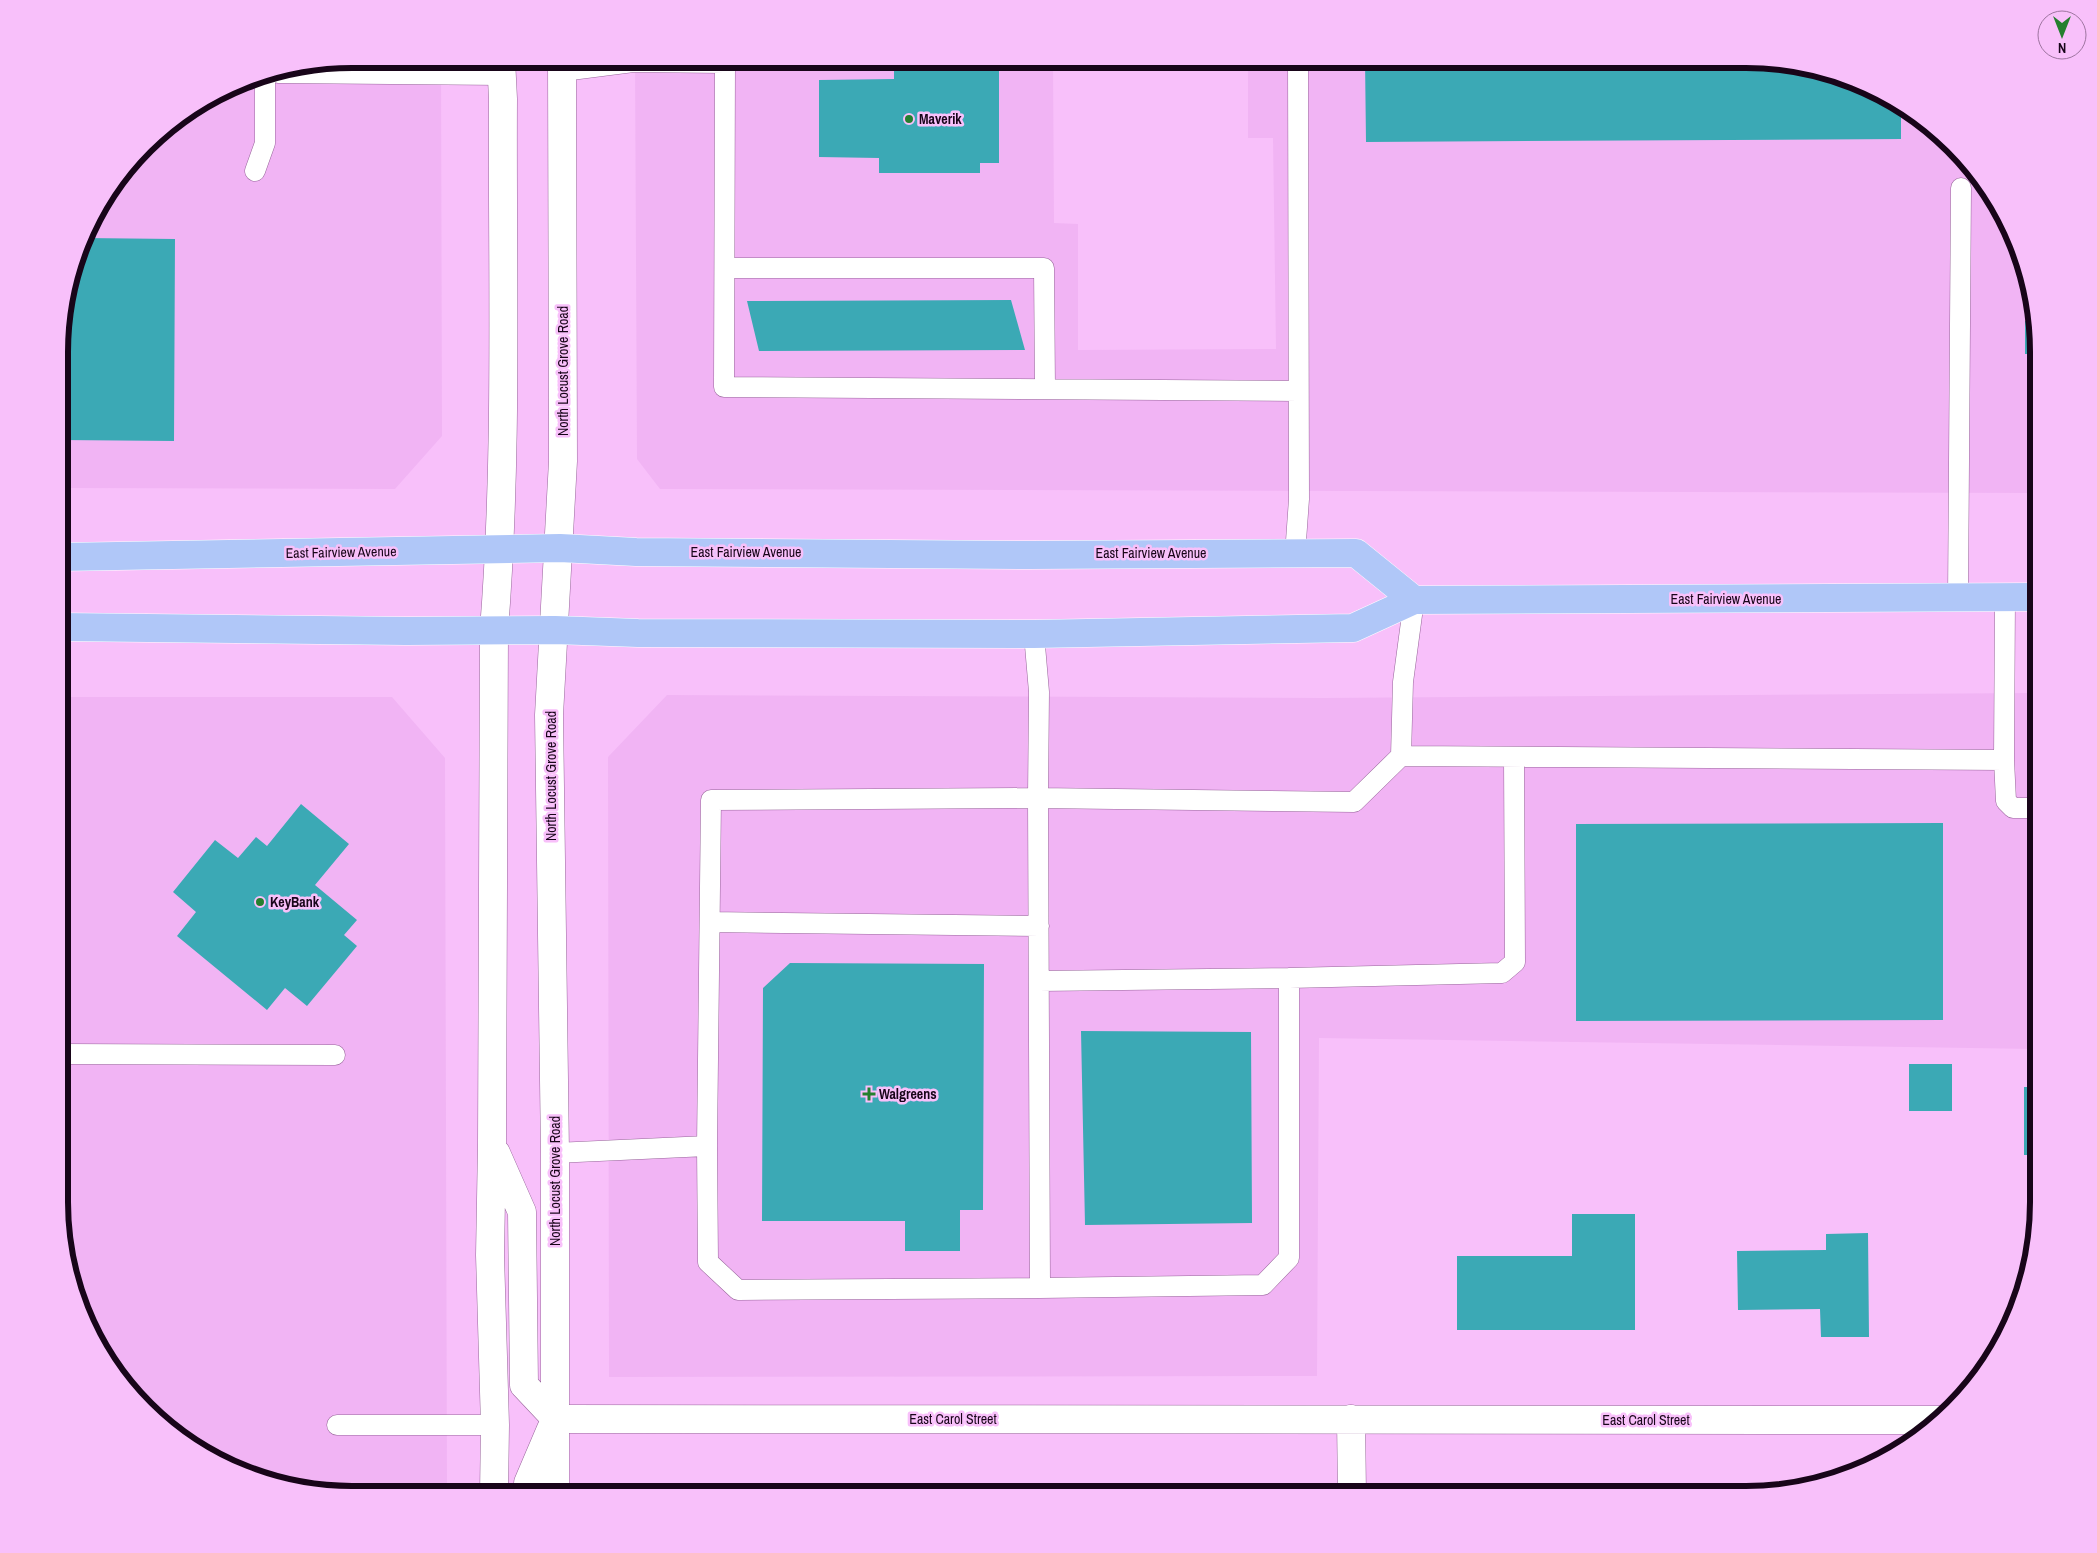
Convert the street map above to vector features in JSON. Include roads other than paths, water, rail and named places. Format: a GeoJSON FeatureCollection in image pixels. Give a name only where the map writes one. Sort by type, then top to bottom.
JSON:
{"type":"FeatureCollection","features":[{"type":"Feature","properties":{"kind":"main road"},"geometry":{"type":"LineString","coordinates":[[494,1486],[495,1425],[490,1255],[494,630],[500,549],[501,67]]}},
{"type":"Feature","properties":{"kind":"main road","name":"North Locust Grove Road"},"geometry":{"type":"LineString","coordinates":[[555,1486],[555,1153],[550,715],[563,461],[562,67]]}},
{"type":"Feature","properties":{"kind":"main road","name":"East Fairview Avenue"},"geometry":{"type":"LineString","coordinates":[[67,557],[560,548],[636,552],[1295,555],[1356,553],[1414,600]]}},
{"type":"Feature","properties":{"kind":"main road","name":"East Fairview Avenue"},"geometry":{"type":"LineString","coordinates":[[67,626],[406,631],[554,630],[638,633],[1034,634],[1353,628],[1414,600],[2030,597]]}},
{"type":"Feature","properties":{"kind":"main road"},"geometry":{"type":"LineString","coordinates":[[492,1144],[522,1212],[524,1385],[556,1419],[528,1482],[528,1486]]}},
{"type":"Feature","properties":{"kind":"main road","name":"East Carol Street"},"geometry":{"type":"LineString","coordinates":[[556,1419],[1927,1420]]}},
{"type":"Feature","properties":{"kind":"main road"},"geometry":{"type":"LineString","coordinates":[[1351,1419],[1352,1486]]}},
{"type":"Feature","properties":{"kind":"lane"},"geometry":{"type":"LineString","coordinates":[[299,72],[501,67]]}},
{"type":"Feature","properties":{"kind":"lane"},"geometry":{"type":"LineString","coordinates":[[725,67],[724,387],[1298,391]]}},
{"type":"Feature","properties":{"kind":"lane"},"geometry":{"type":"LineString","coordinates":[[1295,555],[1299,499],[1298,67]]}},
{"type":"Feature","properties":{"kind":"lane"},"geometry":{"type":"LineString","coordinates":[[255,171],[265,143],[265,81]]}},
{"type":"Feature","properties":{"kind":"lane"},"geometry":{"type":"LineString","coordinates":[[1958,598],[1961,188]]}},
{"type":"Feature","properties":{"kind":"lane"},"geometry":{"type":"LineString","coordinates":[[725,268],[1044,268],[1045,389]]}},
{"type":"Feature","properties":{"kind":"lane"},"geometry":{"type":"LineString","coordinates":[[2005,597],[2004,760],[2006,801],[2013,808],[2030,808]]}},
{"type":"Feature","properties":{"kind":"lane"},"geometry":{"type":"LineString","coordinates":[[1289,978],[1289,1258],[1263,1285],[738,1290],[708,1262],[707,1146],[711,800],[1038,798],[1354,802],[1401,756],[1403,682],[1414,600]]}},
{"type":"Feature","properties":{"kind":"lane"},"geometry":{"type":"LineString","coordinates":[[1034,634],[1039,692],[1040,1288]]}},
{"type":"Feature","properties":{"kind":"lane"},"geometry":{"type":"LineString","coordinates":[[1401,756],[2004,760]]}},
{"type":"Feature","properties":{"kind":"lane"},"geometry":{"type":"LineString","coordinates":[[1039,981],[1502,973],[1515,962],[1514,757]]}},
{"type":"Feature","properties":{"kind":"lane"},"geometry":{"type":"LineString","coordinates":[[710,922],[1039,926]]}},
{"type":"Feature","properties":{"kind":"lane"},"geometry":{"type":"LineString","coordinates":[[67,1054],[334,1055]]}},
{"type":"Feature","properties":{"kind":"lane"},"geometry":{"type":"LineString","coordinates":[[555,1153],[707,1146]]}},
{"type":"Feature","properties":{"kind":"lane"},"geometry":{"type":"LineString","coordinates":[[337,1425],[495,1425]]}},
{"type":"Feature","properties":{"kind":"place","name":"Maverik"},"geometry":{"type":"Point","coordinates":[909,119]}},
{"type":"Feature","properties":{"kind":"place","name":"KeyBank"},"geometry":{"type":"Point","coordinates":[260,902]}},
{"type":"Feature","properties":{"kind":"place","name":"Walgreens"},"geometry":{"type":"Point","coordinates":[869,1094]}}]}
